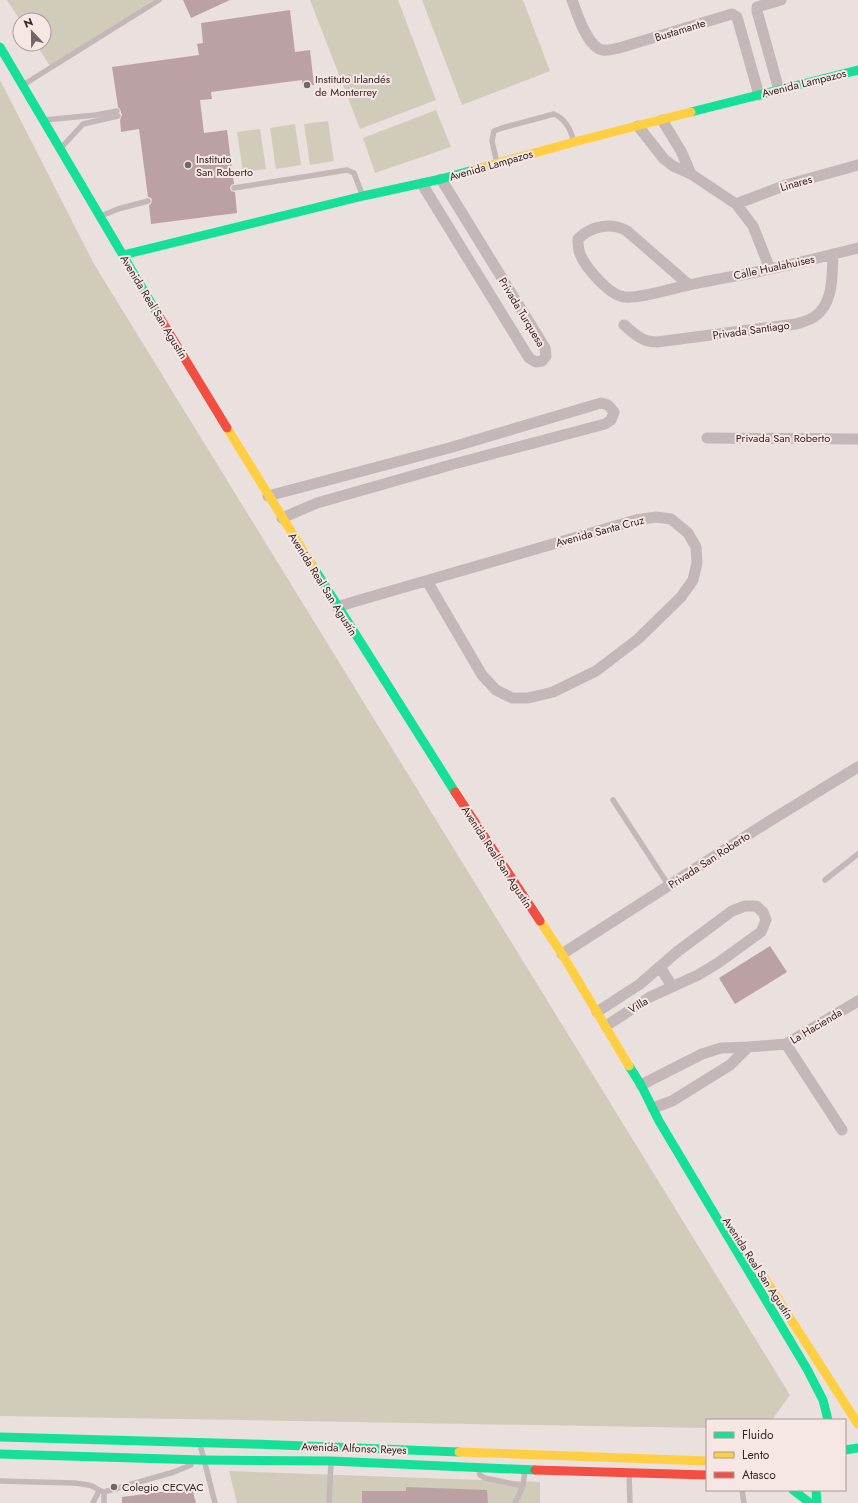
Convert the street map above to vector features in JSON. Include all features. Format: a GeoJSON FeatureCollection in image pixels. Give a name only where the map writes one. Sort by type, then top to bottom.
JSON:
{"type":"FeatureCollection","features":[{"type":"Feature","properties":{"kind":"main road","name":"Avenida Real San Agustín"},"geometry":{"type":"LineString","coordinates":[[0,47],[60,150],[268,496],[446,778],[562,954],[606,1026],[655,1111],[659,1121],[807,1369],[823,1398],[828,1415]]}},
{"type":"Feature","properties":{"kind":"main road","name":"Avenida Lampazos"},"geometry":{"type":"LineString","coordinates":[[123,255],[363,196],[422,184],[574,142],[858,70]]}},
{"type":"Feature","properties":{"kind":"main road","name":"Avenida Real San Agustín"},"geometry":{"type":"LineString","coordinates":[[655,1111],[662,1119],[858,1424]]}},
{"type":"Feature","properties":{"kind":"main road","name":"Avenida Alfonso Reyes"},"geometry":{"type":"LineString","coordinates":[[0,1437],[200,1444],[251,1444],[706,1461]]}},
{"type":"Feature","properties":{"kind":"main road"},"geometry":{"type":"LineString","coordinates":[[846,1450],[858,1448]]}},
{"type":"Feature","properties":{"kind":"main road","name":"Avenida Alfonso Reyes"},"geometry":{"type":"LineString","coordinates":[[0,1454],[205,1460],[331,1461],[525,1470],[706,1475]]}},
{"type":"Feature","properties":{"kind":"main road"},"geometry":{"type":"LineString","coordinates":[[795,1491],[810,1503]]}},
{"type":"Feature","properties":{"kind":"main road"},"geometry":{"type":"LineString","coordinates":[[816,1491],[817,1503]]}},
{"type":"Feature","properties":{"kind":"street","name":"Bustamante"},"geometry":{"type":"LineString","coordinates":[[572,0],[586,35],[596,48],[603,50],[619,48],[732,14],[735,15],[737,17],[759,95]]}},
{"type":"Feature","properties":{"kind":"street"},"geometry":{"type":"LineString","coordinates":[[779,90],[757,7],[781,0]]}},
{"type":"Feature","properties":{"kind":"street"},"geometry":{"type":"LineString","coordinates":[[662,120],[681,151],[691,174]]}},
{"type":"Feature","properties":{"kind":"street"},"geometry":{"type":"LineString","coordinates":[[638,126],[664,159],[673,166],[691,174],[736,204],[753,226],[770,269]]}},
{"type":"Feature","properties":{"kind":"street","name":"Linares"},"geometry":{"type":"LineString","coordinates":[[736,204],[786,185],[858,165]]}},
{"type":"Feature","properties":{"kind":"street","name":"Privada Turquesa"},"geometry":{"type":"LineString","coordinates":[[422,184],[529,358],[536,362],[542,361],[546,356],[545,348],[441,179]]}},
{"type":"Feature","properties":{"kind":"street","name":"Calle Hualahuises"},"geometry":{"type":"LineString","coordinates":[[689,284],[627,231],[620,228],[607,226],[597,228],[584,234],[578,239],[580,254],[597,278],[610,291],[617,296],[625,298],[770,269],[858,248]]}},
{"type":"Feature","properties":{"kind":"street","name":"Privada Santiago"},"geometry":{"type":"LineString","coordinates":[[624,325],[641,339],[648,342],[657,342],[796,324],[806,321],[821,312],[829,296],[833,254]]}},
{"type":"Feature","properties":{"kind":"street"},"geometry":{"type":"LineString","coordinates":[[483,283],[499,274]]}},
{"type":"Feature","properties":{"kind":"street"},"geometry":{"type":"LineString","coordinates":[[268,496],[449,448],[600,403],[608,405],[614,412],[611,420],[605,424],[454,464],[317,503],[282,518]]}},
{"type":"Feature","properties":{"kind":"street","name":"Privada San Roberto"},"geometry":{"type":"LineString","coordinates":[[707,438],[858,439]]}},
{"type":"Feature","properties":{"kind":"street"},"geometry":{"type":"LineString","coordinates":[[449,448],[454,464]]}},
{"type":"Feature","properties":{"kind":"street","name":"Avenida Santa Cruz"},"geometry":{"type":"LineString","coordinates":[[337,607],[636,520],[656,517],[671,519],[688,533],[696,547],[697,563],[693,580],[681,597],[638,639],[596,671],[553,692],[528,698],[512,698],[496,690],[482,675],[427,581]]}},
{"type":"Feature","properties":{"kind":"street","name":"Privada San Roberto"},"geometry":{"type":"LineString","coordinates":[[562,954],[768,822],[858,767]]}},
{"type":"Feature","properties":{"kind":"street","name":"Villa"},"geometry":{"type":"LineString","coordinates":[[597,1012],[623,996],[660,968],[678,951],[732,911],[745,906],[756,906],[763,912],[766,920],[761,932],[718,964],[631,1008],[606,1026]]}},
{"type":"Feature","properties":{"kind":"street"},"geometry":{"type":"LineString","coordinates":[[660,968],[672,986]]}},
{"type":"Feature","properties":{"kind":"street"},"geometry":{"type":"LineString","coordinates":[[623,996],[631,1008]]}},
{"type":"Feature","properties":{"kind":"street","name":"La Hacienda"},"geometry":{"type":"LineString","coordinates":[[641,1086],[702,1054],[720,1048],[786,1044],[858,1001]]}},
{"type":"Feature","properties":{"kind":"street"},"geometry":{"type":"LineString","coordinates":[[786,1044],[842,1130]]}},
{"type":"Feature","properties":{"kind":"street"},"geometry":{"type":"LineString","coordinates":[[655,1111],[730,1065],[748,1047]]}},
{"type":"Feature","properties":{"kind":"lane"},"geometry":{"type":"LineString","coordinates":[[22,85],[159,0]]}},
{"type":"Feature","properties":{"kind":"lane"},"geometry":{"type":"LineString","coordinates":[[43,120],[117,114],[83,124],[60,150]]}},
{"type":"Feature","properties":{"kind":"lane"},"geometry":{"type":"LineString","coordinates":[[497,164],[492,141],[494,131],[502,128],[554,114],[562,117],[571,131],[574,142]]}},
{"type":"Feature","properties":{"kind":"lane"},"geometry":{"type":"LineString","coordinates":[[234,188],[347,170],[354,173],[363,196]]}},
{"type":"Feature","properties":{"kind":"lane"},"geometry":{"type":"LineString","coordinates":[[100,217],[118,209],[148,201]]}},
{"type":"Feature","properties":{"kind":"lane"},"geometry":{"type":"LineString","coordinates":[[613,800],[669,886]]}},
{"type":"Feature","properties":{"kind":"lane"},"geometry":{"type":"LineString","coordinates":[[825,880],[858,854]]}},
{"type":"Feature","properties":{"kind":"lane"},"geometry":{"type":"LineString","coordinates":[[200,1444],[215,1503]]}},
{"type":"Feature","properties":{"kind":"lane"},"geometry":{"type":"LineString","coordinates":[[479,1453],[478,1468],[480,1475],[485,1478],[523,1486]]}},
{"type":"Feature","properties":{"kind":"lane"},"geometry":{"type":"LineString","coordinates":[[93,1503],[101,1491],[174,1472],[205,1460]]}},
{"type":"Feature","properties":{"kind":"lane"},"geometry":{"type":"LineString","coordinates":[[329,1503],[331,1461]]}},
{"type":"Feature","properties":{"kind":"lane"},"geometry":{"type":"LineString","coordinates":[[515,1503],[523,1486],[525,1470]]}},
{"type":"Feature","properties":{"kind":"lane"},"geometry":{"type":"LineString","coordinates":[[629,1472],[630,1503]]}},
{"type":"Feature","properties":{"kind":"lane"},"geometry":{"type":"LineString","coordinates":[[0,1481],[86,1484],[101,1491],[104,1503]]}},
{"type":"Feature","properties":{"kind":"lane"},"geometry":{"type":"LineString","coordinates":[[742,1491],[744,1503]]}},
{"type":"Feature","properties":{"kind":"lane"},"geometry":{"type":"LineString","coordinates":[[795,1491],[797,1503]]}},
{"type":"Feature","properties":{"kind":"shaded area"},"geometry":{"type":"Polygon","coordinates":[[[7,0],[153,0],[50,66],[41,52],[52,52],[52,12],[15,12],[7,0]]]}},
{"type":"Feature","properties":{"kind":"shaded area"},"geometry":{"type":"Polygon","coordinates":[[[310,0],[398,0],[436,100],[360,129],[310,0]]]}},
{"type":"Feature","properties":{"kind":"shaded area"},"geometry":{"type":"Polygon","coordinates":[[[422,0],[523,0],[550,71],[462,105],[422,0]]]}},
{"type":"Feature","properties":{"kind":"shaded area"},"geometry":{"type":"Polygon","coordinates":[[[0,80],[94,264],[790,1395],[773,1419],[706,1419],[706,1428],[0,1416],[0,80]]]}},
{"type":"Feature","properties":{"kind":"shaded area"},"geometry":{"type":"Polygon","coordinates":[[[436,110],[451,147],[375,173],[363,138],[436,110]]]}},
{"type":"Feature","properties":{"kind":"shaded area"},"geometry":{"type":"Polygon","coordinates":[[[328,121],[334,161],[310,165],[304,124],[328,121]]]}},
{"type":"Feature","properties":{"kind":"shaded area"},"geometry":{"type":"Polygon","coordinates":[[[295,124],[301,165],[276,169],[270,128],[295,124]]]}},
{"type":"Feature","properties":{"kind":"shaded area"},"geometry":{"type":"Polygon","coordinates":[[[260,129],[266,169],[243,172],[237,132],[260,129]]]}},
{"type":"Feature","properties":{"kind":"shaded area"},"geometry":{"type":"Polygon","coordinates":[[[229,1471],[540,1482],[540,1503],[237,1503],[229,1471]]]}},
{"type":"Feature","properties":{"kind":"building"},"geometry":{"type":"Polygon","coordinates":[[[183,0],[230,0],[191,18],[183,0]]]}},
{"type":"Feature","properties":{"kind":"building"},"geometry":{"type":"Polygon","coordinates":[[[290,10],[295,52],[310,50],[314,85],[303,86],[302,80],[211,92],[212,99],[200,100],[204,133],[227,130],[234,184],[231,185],[230,188],[231,191],[235,192],[237,213],[151,224],[149,205],[151,204],[152,200],[148,197],[139,129],[121,132],[120,120],[122,115],[118,107],[112,67],[199,55],[197,44],[203,43],[201,23],[290,10]]]}},
{"type":"Feature","properties":{"kind":"building"},"geometry":{"type":"Polygon","coordinates":[[[770,946],[787,972],[735,1004],[719,978],[770,946]]]}},
{"type":"Feature","properties":{"kind":"building"},"geometry":{"type":"Polygon","coordinates":[[[406,1487],[487,1490],[488,1503],[362,1503],[362,1491],[406,1491],[406,1487]]]}},
{"type":"Feature","properties":{"kind":"building"},"geometry":{"type":"Polygon","coordinates":[[[192,1488],[196,1503],[122,1503],[122,1497],[192,1488]]]}},
{"type":"Feature","properties":{"kind":"traffic: fast"},"geometry":{"type":"LineString","coordinates":[[0,47],[157,313]]}},
{"type":"Feature","properties":{"kind":"traffic: fast"},"geometry":{"type":"LineString","coordinates":[[691,112],[858,70]]}},
{"type":"Feature","properties":{"kind":"traffic: fast"},"geometry":{"type":"LineString","coordinates":[[123,255],[473,170]]}},
{"type":"Feature","properties":{"kind":"traffic: fast"},"geometry":{"type":"LineString","coordinates":[[312,565],[455,792]]}},
{"type":"Feature","properties":{"kind":"traffic: fast"},"geometry":{"type":"LineString","coordinates":[[629,1066],[641,1085],[659,1121],[807,1369],[823,1400],[828,1419]]}},
{"type":"Feature","properties":{"kind":"traffic: fast"},"geometry":{"type":"LineString","coordinates":[[0,1437],[251,1444],[459,1452]]}},
{"type":"Feature","properties":{"kind":"traffic: fast"},"geometry":{"type":"LineString","coordinates":[[846,1450],[858,1448]]}},
{"type":"Feature","properties":{"kind":"traffic: fast"},"geometry":{"type":"LineString","coordinates":[[0,1454],[202,1460],[331,1461],[535,1470]]}},
{"type":"Feature","properties":{"kind":"traffic: fast"},"geometry":{"type":"LineString","coordinates":[[794,1491],[810,1503]]}},
{"type":"Feature","properties":{"kind":"traffic: fast"},"geometry":{"type":"LineString","coordinates":[[816,1491],[817,1503]]}},
{"type":"Feature","properties":{"kind":"traffic: slow"},"geometry":{"type":"LineString","coordinates":[[473,170],[691,112]]}},
{"type":"Feature","properties":{"kind":"traffic: slow"},"geometry":{"type":"LineString","coordinates":[[227,428],[312,565]]}},
{"type":"Feature","properties":{"kind":"traffic: slow"},"geometry":{"type":"LineString","coordinates":[[540,921],[562,954],[629,1066]]}},
{"type":"Feature","properties":{"kind":"traffic: slow"},"geometry":{"type":"LineString","coordinates":[[763,1276],[858,1424]]}},
{"type":"Feature","properties":{"kind":"traffic: slow"},"geometry":{"type":"LineString","coordinates":[[459,1452],[706,1461]]}},
{"type":"Feature","properties":{"kind":"traffic: jam"},"geometry":{"type":"LineString","coordinates":[[157,313],[227,428]]}},
{"type":"Feature","properties":{"kind":"traffic: jam"},"geometry":{"type":"LineString","coordinates":[[455,792],[540,921]]}},
{"type":"Feature","properties":{"kind":"traffic: jam"},"geometry":{"type":"LineString","coordinates":[[535,1470],[706,1475]]}},
{"type":"Feature","properties":{"kind":"place","name":"Instituto Irlandés de Monterrey"},"geometry":{"type":"Point","coordinates":[307,85]}},
{"type":"Feature","properties":{"kind":"place","name":"Instituto San Roberto"},"geometry":{"type":"Point","coordinates":[188,165]}},
{"type":"Feature","properties":{"kind":"place","name":"Colegio CECVAC"},"geometry":{"type":"Point","coordinates":[114,1487]}}]}
